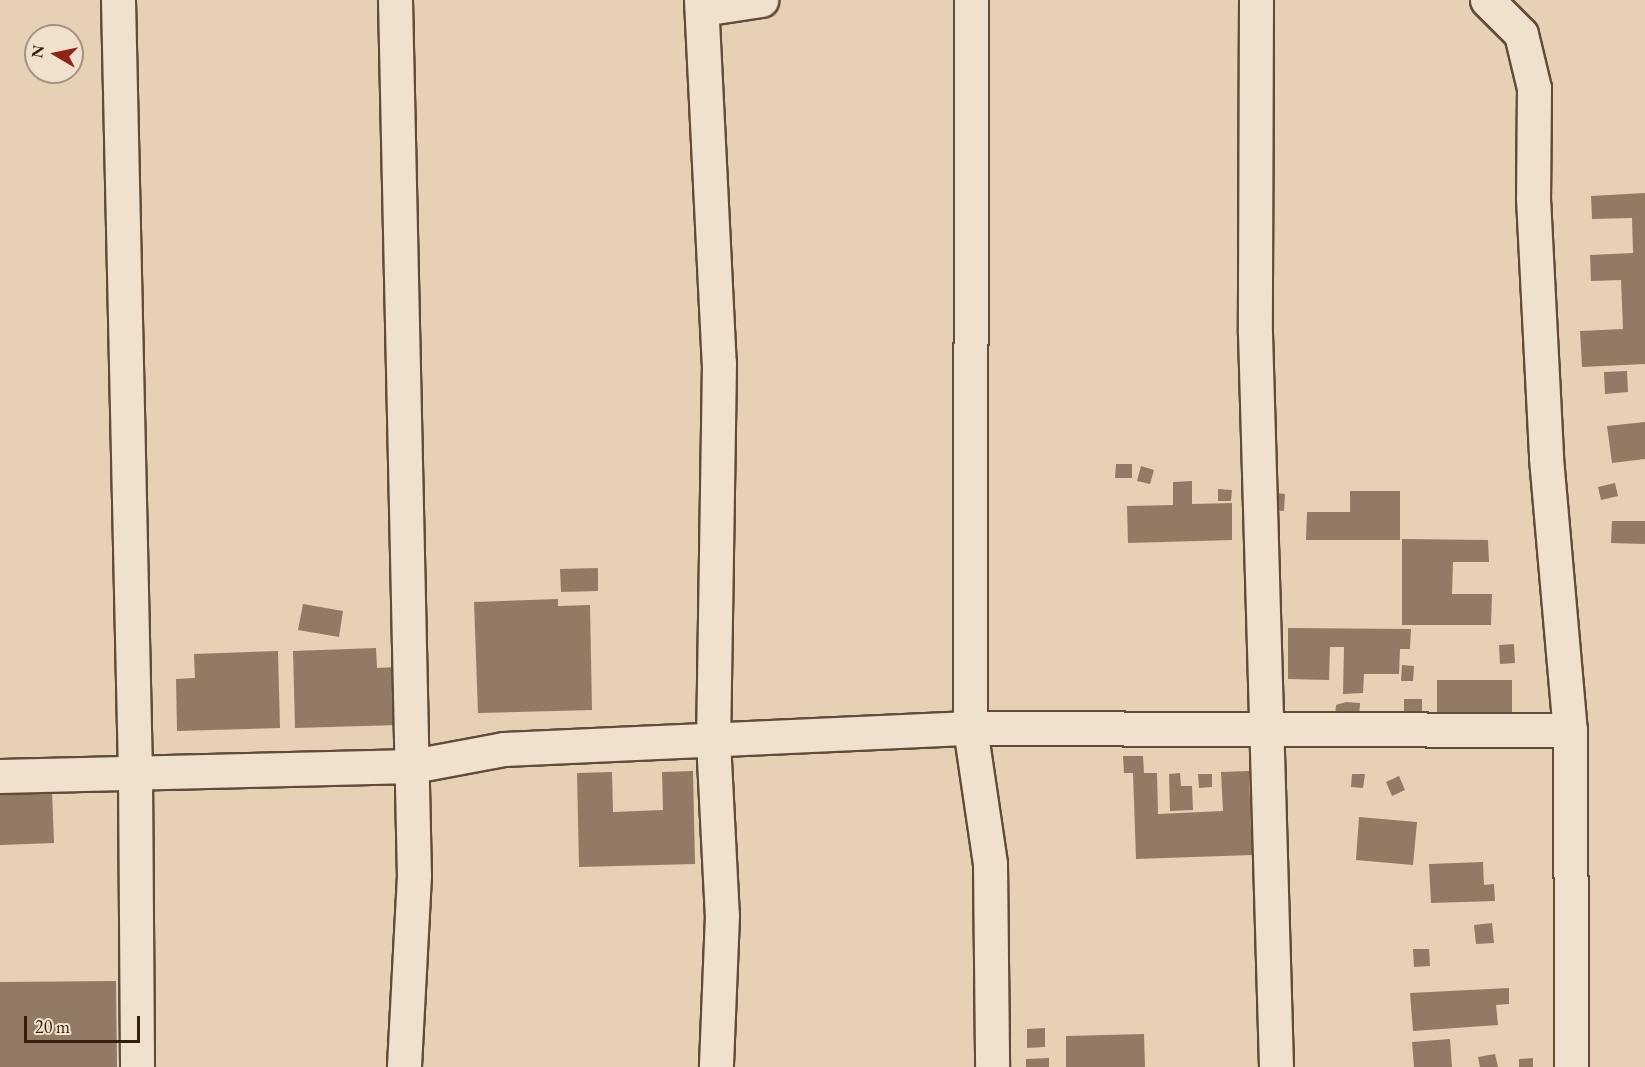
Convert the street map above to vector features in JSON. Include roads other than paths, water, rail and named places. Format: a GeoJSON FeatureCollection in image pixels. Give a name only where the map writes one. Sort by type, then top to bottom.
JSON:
{"type":"FeatureCollection","features":[{"type":"Feature","properties":{"kind":"street"},"geometry":{"type":"LineString","coordinates":[[118,0],[135,775],[136,1067]]}},
{"type":"Feature","properties":{"kind":"street"},"geometry":{"type":"LineString","coordinates":[[395,0],[414,875],[404,1067]]}},
{"type":"Feature","properties":{"kind":"street"},"geometry":{"type":"LineString","coordinates":[[716,1067],[722,915],[713,740],[719,363],[702,5],[761,0]]}},
{"type":"Feature","properties":{"kind":"street"},"geometry":{"type":"LineString","coordinates":[[971,0],[970,728],[990,864],[992,1067]]}},
{"type":"Feature","properties":{"kind":"street"},"geometry":{"type":"LineString","coordinates":[[1256,0],[1255,333],[1263,726],[1276,1067]]}},
{"type":"Feature","properties":{"kind":"street"},"geometry":{"type":"LineString","coordinates":[[1486,0],[1521,34],[1534,88],[1533,198],[1546,458],[1570,730],[1571,1067]]}},
{"type":"Feature","properties":{"kind":"street"},"geometry":{"type":"LineString","coordinates":[[0,776],[135,775],[413,766],[504,749],[970,728],[1263,726],[1570,730]]}}]}
